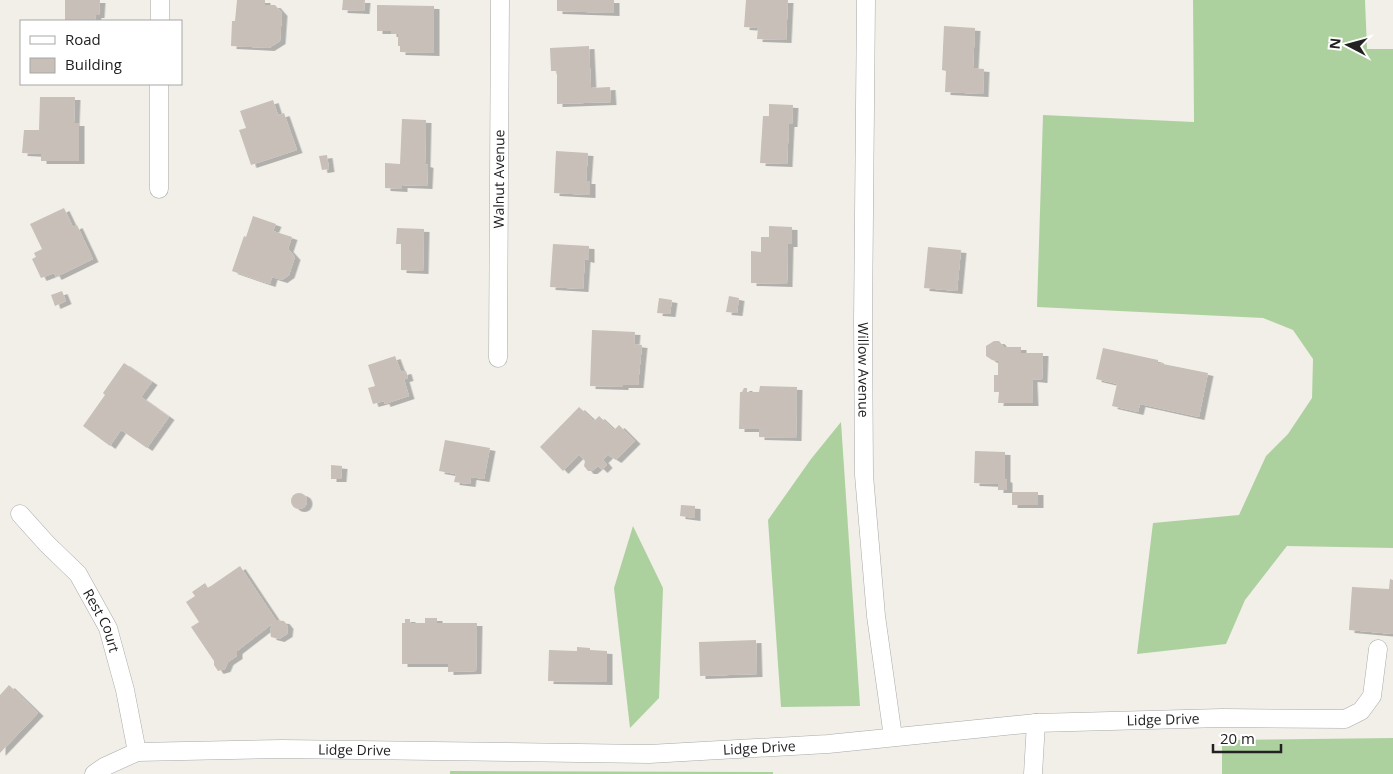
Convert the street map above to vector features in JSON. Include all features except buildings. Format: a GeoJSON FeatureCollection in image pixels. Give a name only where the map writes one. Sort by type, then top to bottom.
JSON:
{"type":"FeatureCollection","features":[{"type":"Feature","properties":{"kind":"street"},"geometry":{"type":"LineString","coordinates":[[160,0],[160,20]]}},
{"type":"Feature","properties":{"kind":"street","name":"Walnut Avenue"},"geometry":{"type":"LineString","coordinates":[[498,358],[500,0]]}},
{"type":"Feature","properties":{"kind":"street","name":"Willow Avenue"},"geometry":{"type":"LineString","coordinates":[[866,0],[863,321],[864,475],[876,616],[893,737]]}},
{"type":"Feature","properties":{"kind":"street"},"geometry":{"type":"LineString","coordinates":[[159,189],[160,85]]}},
{"type":"Feature","properties":{"kind":"street","name":"Rest Court"},"geometry":{"type":"LineString","coordinates":[[20,514],[78,574],[108,628],[125,690],[138,752]]}},
{"type":"Feature","properties":{"kind":"street","name":"Lidge Drive"},"geometry":{"type":"LineString","coordinates":[[94,774],[104,767],[138,752],[282,749],[649,754],[828,744],[1036,723],[1194,718],[1345,719],[1361,711],[1372,696],[1378,649]]}},
{"type":"Feature","properties":{"kind":"street"},"geometry":{"type":"LineString","coordinates":[[1033,774],[1036,723]]}},
{"type":"Feature","properties":{"kind":"green space"},"geometry":{"type":"Polygon","coordinates":[[[1193,0],[1365,0],[1367,49],[1393,49],[1393,548],[1287,546],[1245,600],[1226,644],[1137,654],[1153,523],[1239,515],[1266,456],[1288,434],[1312,398],[1313,359],[1293,330],[1263,318],[1037,307],[1043,115],[1194,122],[1193,0]]]}},
{"type":"Feature","properties":{"kind":"green space"},"geometry":{"type":"Polygon","coordinates":[[[841,422],[860,706],[781,707],[768,520],[811,459],[841,422]]]}},
{"type":"Feature","properties":{"kind":"green space"},"geometry":{"type":"Polygon","coordinates":[[[633,526],[663,588],[659,698],[630,728],[614,588],[633,526]]]}},
{"type":"Feature","properties":{"kind":"green space"},"geometry":{"type":"Polygon","coordinates":[[[1393,738],[1393,774],[1222,774],[1222,740],[1393,738]]]}},
{"type":"Feature","properties":{"kind":"green space"},"geometry":{"type":"Polygon","coordinates":[[[450,771],[773,772],[773,774],[450,774],[450,771]]]}}]}
